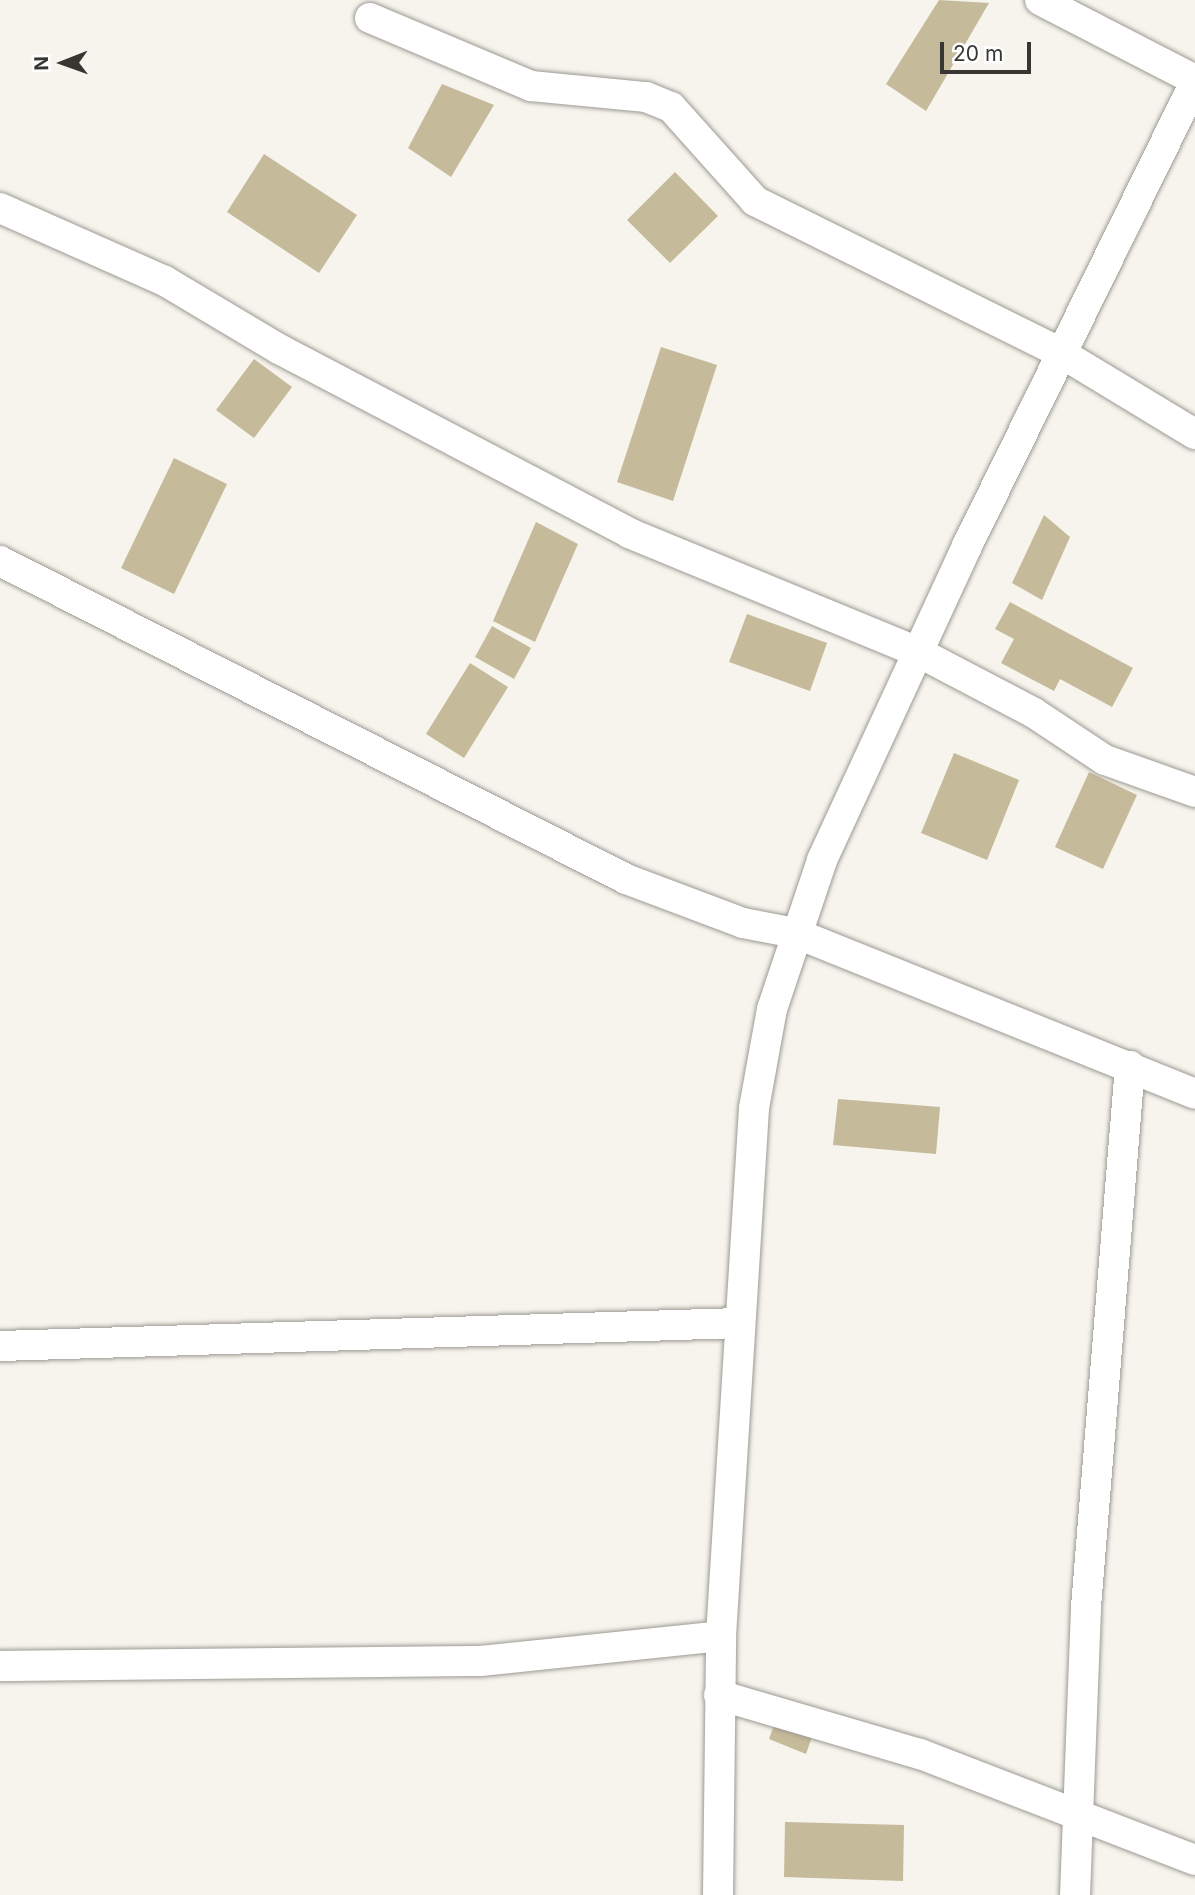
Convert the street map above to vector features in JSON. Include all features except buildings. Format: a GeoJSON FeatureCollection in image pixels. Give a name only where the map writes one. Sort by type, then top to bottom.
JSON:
{"type":"FeatureCollection","features":[{"type":"Feature","properties":{"kind":"street"},"geometry":{"type":"LineString","coordinates":[[718,1895],[721,1636],[740,1324],[754,1108],[772,1009],[795,933],[918,652],[1195,81],[1041,0]]}},
{"type":"Feature","properties":{"kind":"street"},"geometry":{"type":"LineString","coordinates":[[370,18],[531,86],[646,97],[671,107],[755,201],[1061,353],[1195,434]]}},
{"type":"Feature","properties":{"kind":"street"},"geometry":{"type":"LineString","coordinates":[[0,208],[164,281],[279,349],[629,533],[918,652],[1034,713],[1105,760],[1195,792]]}},
{"type":"Feature","properties":{"kind":"street"},"geometry":{"type":"LineString","coordinates":[[0,561],[626,879],[743,923],[795,933],[1195,1094]]}},
{"type":"Feature","properties":{"kind":"street"},"geometry":{"type":"LineString","coordinates":[[1075,1895],[1073,1813],[1130,1066]]}},
{"type":"Feature","properties":{"kind":"street"},"geometry":{"type":"LineString","coordinates":[[0,1346],[740,1324]]}},
{"type":"Feature","properties":{"kind":"street"},"geometry":{"type":"LineString","coordinates":[[0,1666],[481,1661],[721,1636]]}},
{"type":"Feature","properties":{"kind":"street"},"geometry":{"type":"LineString","coordinates":[[719,1695],[920,1754],[1195,1860]]}}]}
